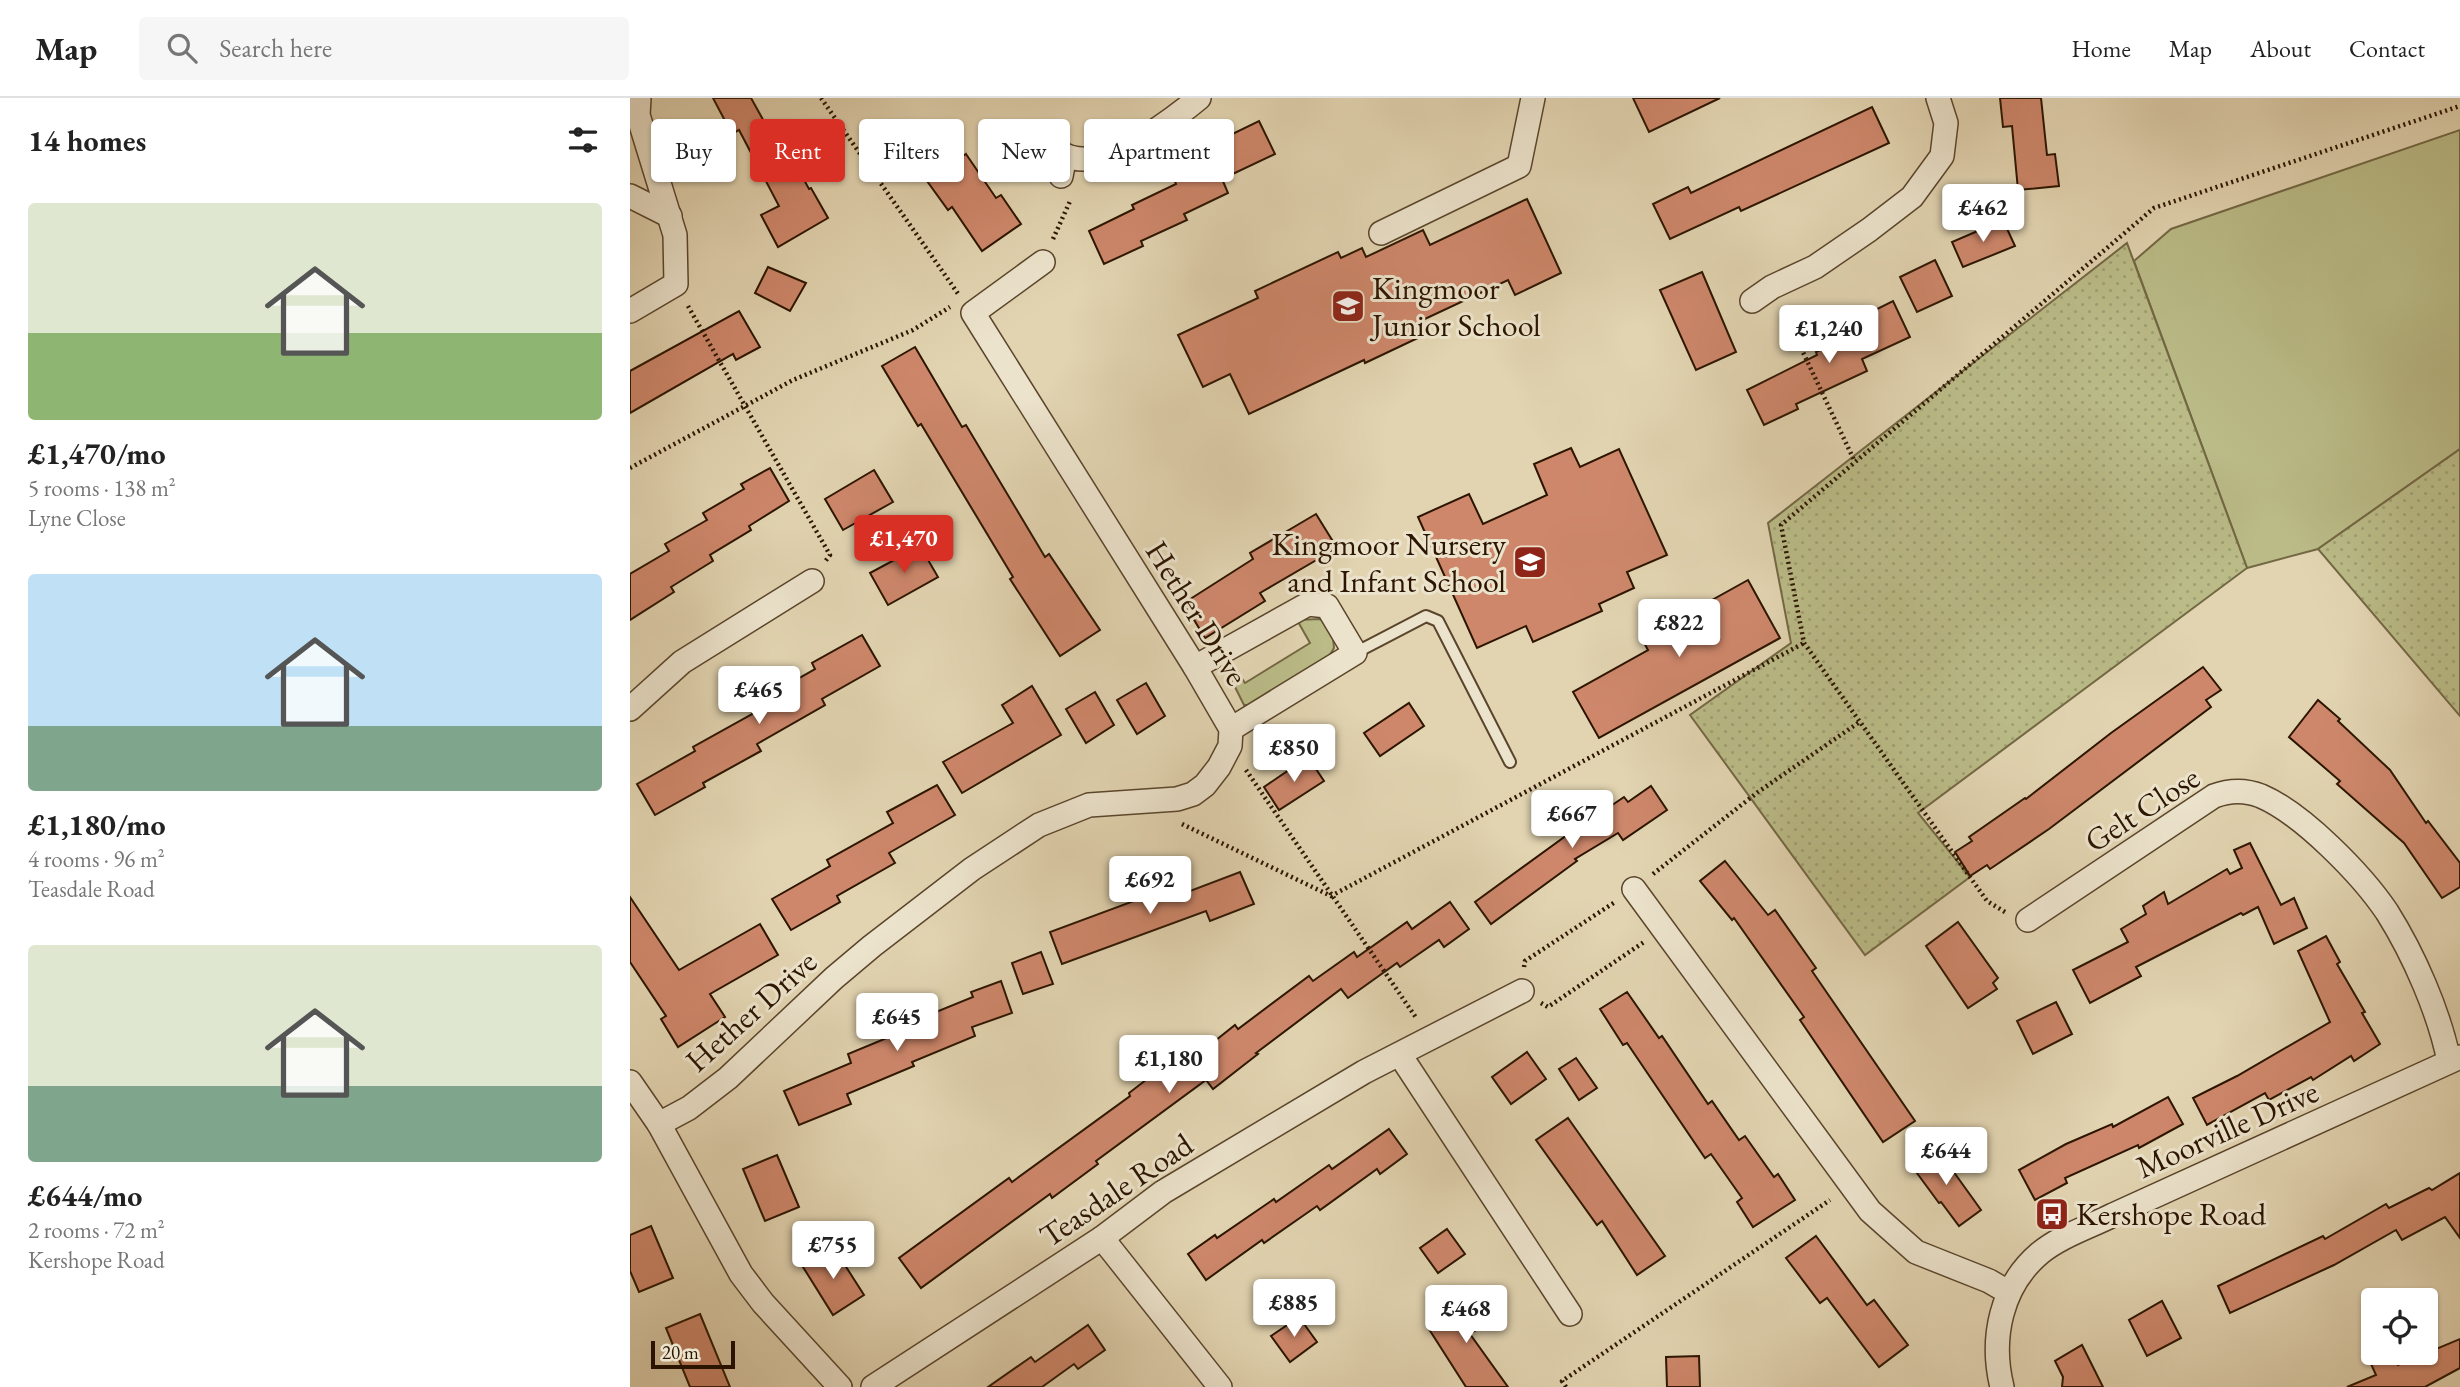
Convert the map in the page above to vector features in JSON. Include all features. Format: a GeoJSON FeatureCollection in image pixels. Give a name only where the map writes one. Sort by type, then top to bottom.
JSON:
{"type":"FeatureCollection","features":[{"type":"Feature","properties":{"kind":"street"},"geometry":{"type":"LineString","coordinates":[[1070,163],[1108,155],[1176,117],[1199,98]]}},
{"type":"Feature","properties":{"kind":"street"},"geometry":{"type":"LineString","coordinates":[[1381,233],[1519,166],[1533,98]]}},
{"type":"Feature","properties":{"kind":"street"},"geometry":{"type":"LineString","coordinates":[[1752,301],[1772,287],[1815,267],[1870,230],[1912,197],[1942,156],[1946,123],[1938,98]]}},
{"type":"Feature","properties":{"kind":"street"},"geometry":{"type":"LineString","coordinates":[[630,311],[676,284],[674,235],[670,216],[636,116]]}},
{"type":"Feature","properties":{"kind":"street"},"geometry":{"type":"LineString","coordinates":[[630,196],[670,216]]}},
{"type":"Feature","properties":{"kind":"street"},"geometry":{"type":"LineString","coordinates":[[967,306],[1043,262]]}},
{"type":"Feature","properties":{"kind":"street","name":"Hether Drive"},"geometry":{"type":"LineString","coordinates":[[659,1124],[690,1108],[728,1078],[834,978],[972,869],[1039,825],[1089,806],[1177,799],[1193,794],[1205,785],[1219,767],[1230,738],[1195,667],[967,306]]}},
{"type":"Feature","properties":{"kind":"street"},"geometry":{"type":"LineString","coordinates":[[630,709],[682,662],[812,581]]}},
{"type":"Feature","properties":{"kind":"street"},"geometry":{"type":"LineString","coordinates":[[1195,667],[1261,636],[1308,604],[1327,606],[1355,653],[1230,738]]}},
{"type":"Feature","properties":{"kind":"street","name":"Gelt Close"},"geometry":{"type":"LineString","coordinates":[[2028,920],[2214,796],[2241,791],[2261,796],[2304,824],[2367,886],[2387,913],[2424,987],[2455,1059]]}},
{"type":"Feature","properties":{"kind":"street"},"geometry":{"type":"LineString","coordinates":[[1634,889],[1870,1211],[1916,1252],[1989,1281],[2008,1292]]}},
{"type":"Feature","properties":{"kind":"street","name":"Teasdale Road"},"geometry":{"type":"LineString","coordinates":[[873,1387],[1102,1238],[1163,1192],[1364,1072],[1521,991]]}},
{"type":"Feature","properties":{"kind":"street"},"geometry":{"type":"LineString","coordinates":[[1400,1055],[1570,1314]]}},
{"type":"Feature","properties":{"kind":"street","name":"Moorville Drive"},"geometry":{"type":"LineString","coordinates":[[2002,1387],[1998,1351],[1999,1321],[2008,1292],[2041,1253],[2058,1241],[2455,1059]]}},
{"type":"Feature","properties":{"kind":"street"},"geometry":{"type":"LineString","coordinates":[[630,1082],[659,1124],[741,1274],[763,1303],[840,1387]]}},
{"type":"Feature","properties":{"kind":"street"},"geometry":{"type":"LineString","coordinates":[[1102,1238],[1220,1387]]}},
{"type":"Feature","properties":{"kind":"lane"},"geometry":{"type":"LineString","coordinates":[[1355,653],[1426,615],[1438,621],[1510,762]]}},
{"type":"Feature","properties":{"kind":"path"},"geometry":{"type":"LineString","coordinates":[[630,468],[793,380],[967,306],[821,98]]}},
{"type":"Feature","properties":{"kind":"path"},"geometry":{"type":"LineString","coordinates":[[2028,920],[2013,917],[1986,901],[1804,642],[1781,525],[2154,208],[2460,106]]}},
{"type":"Feature","properties":{"kind":"path"},"geometry":{"type":"LineString","coordinates":[[1043,262],[1072,199]]}},
{"type":"Feature","properties":{"kind":"path"},"geometry":{"type":"LineString","coordinates":[[676,284],[830,555],[812,581]]}},
{"type":"Feature","properties":{"kind":"path"},"geometry":{"type":"LineString","coordinates":[[1772,287],[1855,462]]}},
{"type":"Feature","properties":{"kind":"path"},"geometry":{"type":"LineString","coordinates":[[1331,896],[1804,642]]}},
{"type":"Feature","properties":{"kind":"path"},"geometry":{"type":"LineString","coordinates":[[1663,929],[1548,1007],[1521,991],[1525,961],[1634,889],[1759,792],[1861,721]]}},
{"type":"Feature","properties":{"kind":"path"},"geometry":{"type":"LineString","coordinates":[[1230,738],[1331,896],[1430,1037]]}},
{"type":"Feature","properties":{"kind":"path"},"geometry":{"type":"LineString","coordinates":[[1178,822],[1331,896]]}},
{"type":"Feature","properties":{"kind":"path"},"geometry":{"type":"LineString","coordinates":[[1566,1387],[1562,1381],[1851,1185]]}},
{"type":"Feature","properties":{"kind":"green space"},"geometry":{"type":"Polygon","coordinates":[[[2460,130],[2460,449],[2318,549],[2247,568],[2134,261],[2171,229],[2460,130]]]}},
{"type":"Feature","properties":{"kind":"green space"},"geometry":{"type":"Polygon","coordinates":[[[2127,243],[2247,568],[1918,813],[1970,877],[1865,955],[1690,715],[1791,643],[1768,523],[2127,243]]]}},
{"type":"Feature","properties":{"kind":"green space"},"geometry":{"type":"Polygon","coordinates":[[[2460,449],[2460,716],[2318,549],[2460,449]]]}},
{"type":"Feature","properties":{"kind":"green space"},"geometry":{"type":"Polygon","coordinates":[[[1320,619],[1332,628],[1334,648],[1325,663],[1257,705],[1244,705],[1228,673],[1230,661],[1245,683],[1310,643],[1297,620],[1320,619]]]}},
{"type":"Feature","properties":{"kind":"building"},"geometry":{"type":"Polygon","coordinates":[[[713,98],[751,98],[763,119],[750,119],[750,151],[739,130],[736,132],[736,119],[724,119],[713,98]]]}},
{"type":"Feature","properties":{"kind":"building"},"geometry":{"type":"Polygon","coordinates":[[[1633,98],[1720,98],[1649,132],[1633,98]]]}},
{"type":"Feature","properties":{"kind":"building"},"geometry":{"type":"Polygon","coordinates":[[[2000,98],[2041,98],[2047,155],[2055,154],[2059,186],[2018,190],[2012,126],[2003,127],[2000,98]]]}},
{"type":"Feature","properties":{"kind":"building"},"geometry":{"type":"Polygon","coordinates":[[[1872,107],[1889,143],[1741,211],[1739,207],[1670,239],[1653,204],[1688,187],[1691,193],[1872,107]]]}},
{"type":"Feature","properties":{"kind":"building"},"geometry":{"type":"Polygon","coordinates":[[[1259,121],[1275,154],[1234,173],[1234,133],[1259,121]]]}},
{"type":"Feature","properties":{"kind":"building"},"geometry":{"type":"Polygon","coordinates":[[[966,154],[978,172],[978,182],[985,182],[996,198],[1001,195],[1021,224],[982,251],[952,207],[948,210],[928,182],[964,182],[966,154]]]}},
{"type":"Feature","properties":{"kind":"building"},"geometry":{"type":"Polygon","coordinates":[[[766,182],[805,182],[828,218],[778,247],[761,215],[779,206],[766,182]]]}},
{"type":"Feature","properties":{"kind":"building"},"geometry":{"type":"Polygon","coordinates":[[[1175,182],[1223,182],[1228,193],[1184,214],[1187,220],[1141,241],[1143,246],[1104,264],[1089,231],[1134,209],[1132,205],[1176,184],[1175,182]]]}},
{"type":"Feature","properties":{"kind":"building","name":"Kingmoor Junior School"},"geometry":{"type":"Polygon","coordinates":[[[1527,199],[1561,273],[1515,295],[1508,280],[1414,324],[1420,337],[1249,414],[1230,374],[1203,387],[1178,335],[1258,298],[1255,291],[1338,252],[1341,258],[1362,248],[1366,257],[1423,230],[1430,245],[1527,199]]]}},
{"type":"Feature","properties":{"kind":"building"},"geometry":{"type":"Polygon","coordinates":[[[2003,220],[2015,246],[1963,267],[1952,242],[2003,220]]]}},
{"type":"Feature","properties":{"kind":"building"},"geometry":{"type":"Polygon","coordinates":[[[1935,260],[1952,296],[1917,312],[1900,277],[1935,260]]]}},
{"type":"Feature","properties":{"kind":"building"},"geometry":{"type":"Polygon","coordinates":[[[768,267],[806,283],[790,311],[755,293],[768,267]]]}},
{"type":"Feature","properties":{"kind":"building"},"geometry":{"type":"Polygon","coordinates":[[[1702,272],[1736,352],[1696,370],[1660,290],[1702,272]]]}},
{"type":"Feature","properties":{"kind":"building"},"geometry":{"type":"Polygon","coordinates":[[[1893,301],[1910,337],[1862,359],[1867,371],[1796,404],[1798,409],[1764,425],[1747,390],[1864,329],[1859,318],[1893,301]]]}},
{"type":"Feature","properties":{"kind":"building"},"geometry":{"type":"Polygon","coordinates":[[[739,311],[760,347],[736,360],[733,354],[630,413],[630,371],[739,311]]]}},
{"type":"Feature","properties":{"kind":"building"},"geometry":{"type":"Polygon","coordinates":[[[915,347],[962,427],[966,425],[1045,557],[1049,554],[1100,630],[1060,656],[1010,579],[1013,577],[921,424],[918,426],[882,366],[915,347]]]}},
{"type":"Feature","properties":{"kind":"building","name":"Kingmoor Nursery and Infant School"},"geometry":{"type":"Polygon","coordinates":[[[1571,448],[1580,467],[1619,449],[1667,555],[1627,572],[1634,588],[1599,604],[1602,611],[1533,642],[1526,626],[1477,648],[1418,517],[1469,494],[1483,524],[1547,495],[1534,464],[1571,448]]]}},
{"type":"Feature","properties":{"kind":"building"},"geometry":{"type":"Polygon","coordinates":[[[770,468],[789,501],[749,526],[751,530],[710,555],[713,561],[671,587],[674,592],[630,620],[630,574],[669,551],[665,544],[707,520],[703,513],[744,489],[741,484],[770,468]]]}},
{"type":"Feature","properties":{"kind":"building"},"geometry":{"type":"Polygon","coordinates":[[[874,470],[893,502],[843,530],[825,499],[874,470]]]}},
{"type":"Feature","properties":{"kind":"building"},"geometry":{"type":"Polygon","coordinates":[[[1316,514],[1337,548],[1260,593],[1265,601],[1205,638],[1184,603],[1253,559],[1250,553],[1316,514]]]}},
{"type":"Feature","properties":{"kind":"building"},"geometry":{"type":"Polygon","coordinates":[[[920,546],[938,577],[888,605],[870,573],[920,546]]]}},
{"type":"Feature","properties":{"kind":"building"},"geometry":{"type":"Polygon","coordinates":[[[1748,580],[1780,638],[1599,738],[1573,692],[1648,650],[1642,639],[1748,580]]]}},
{"type":"Feature","properties":{"kind":"building"},"geometry":{"type":"Polygon","coordinates":[[[862,635],[880,666],[822,699],[825,705],[757,744],[761,751],[703,783],[705,787],[655,815],[637,784],[695,751],[693,747],[761,709],[757,702],[815,669],[812,663],[862,635]]]}},
{"type":"Feature","properties":{"kind":"building"},"geometry":{"type":"Polygon","coordinates":[[[2203,667],[2221,690],[2206,700],[2211,707],[2049,829],[1990,869],[1987,865],[1970,876],[1955,852],[1972,841],[1969,837],[2026,799],[2203,667]]]}},
{"type":"Feature","properties":{"kind":"building"},"geometry":{"type":"Polygon","coordinates":[[[1146,683],[1165,716],[1137,734],[1117,700],[1146,683]]]}},
{"type":"Feature","properties":{"kind":"building"},"geometry":{"type":"Polygon","coordinates":[[[1032,686],[1061,735],[962,793],[943,762],[1013,723],[1002,705],[1032,686]]]}},
{"type":"Feature","properties":{"kind":"building"},"geometry":{"type":"Polygon","coordinates":[[[1095,692],[1114,725],[1086,743],[1066,709],[1095,692]]]}},
{"type":"Feature","properties":{"kind":"building"},"geometry":{"type":"Polygon","coordinates":[[[2318,700],[2390,770],[2426,823],[2428,821],[2460,863],[2460,887],[2442,898],[2404,843],[2337,784],[2340,781],[2289,737],[2318,700]]]}},
{"type":"Feature","properties":{"kind":"building"},"geometry":{"type":"Polygon","coordinates":[[[1409,703],[1424,726],[1380,756],[1364,733],[1409,703]]]}},
{"type":"Feature","properties":{"kind":"building"},"geometry":{"type":"Polygon","coordinates":[[[1308,757],[1324,781],[1279,810],[1264,787],[1308,757]]]}},
{"type":"Feature","properties":{"kind":"building"},"geometry":{"type":"Polygon","coordinates":[[[937,785],[955,815],[889,853],[895,863],[837,896],[840,902],[791,930],[772,899],[830,866],[827,860],[893,823],[887,812],[937,785]]]}},
{"type":"Feature","properties":{"kind":"building"},"geometry":{"type":"Polygon","coordinates":[[[1651,786],[1667,810],[1623,840],[1618,833],[1575,859],[1577,861],[1491,924],[1475,902],[1567,835],[1561,825],[1584,812],[1590,820],[1624,797],[1628,802],[1651,786]]]}},
{"type":"Feature","properties":{"kind":"building"},"geometry":{"type":"Polygon","coordinates":[[[2250,843],[2281,905],[2294,898],[2307,928],[2274,944],[2258,907],[2243,915],[2241,913],[2136,967],[2141,976],[2090,1003],[2073,970],[2128,942],[2121,929],[2146,914],[2143,906],[2164,892],[2168,904],[2227,869],[2230,874],[2242,868],[2234,850],[2250,843]]]}},
{"type":"Feature","properties":{"kind":"building"},"geometry":{"type":"Polygon","coordinates":[[[1725,861],[1768,915],[1775,910],[1816,968],[1812,971],[1915,1121],[1883,1142],[1800,1020],[1804,1017],[1734,918],[1732,920],[1700,881],[1725,861]]]}},
{"type":"Feature","properties":{"kind":"building"},"geometry":{"type":"Polygon","coordinates":[[[1240,872],[1254,904],[1210,921],[1206,911],[1062,964],[1050,932],[1174,886],[1177,896],[1240,872]]]}},
{"type":"Feature","properties":{"kind":"building"},"geometry":{"type":"Polygon","coordinates":[[[630,897],[679,970],[760,924],[778,955],[710,994],[725,1017],[678,1047],[661,1019],[666,1016],[630,962],[630,897]]]}},
{"type":"Feature","properties":{"kind":"building"},"geometry":{"type":"Polygon","coordinates":[[[1450,902],[1469,929],[1444,947],[1439,940],[1400,967],[1397,963],[1348,998],[1341,989],[1213,1089],[1206,1080],[1096,1161],[1098,1164],[1052,1198],[1050,1194],[921,1288],[899,1258],[1009,1178],[1012,1182],[1130,1096],[1129,1093],[1173,1059],[1181,1068],[1235,1025],[1238,1029],[1309,976],[1313,981],[1354,952],[1357,957],[1407,922],[1412,929],[1450,902]]]}},
{"type":"Feature","properties":{"kind":"building"},"geometry":{"type":"Polygon","coordinates":[[[1958,922],[1998,978],[1993,983],[1997,989],[1968,1008],[1926,946],[1958,922]]]}},
{"type":"Feature","properties":{"kind":"building"},"geometry":{"type":"Polygon","coordinates":[[[2326,936],[2340,962],[2337,964],[2380,1044],[2354,1061],[2351,1056],[2313,1080],[2311,1077],[2269,1100],[2265,1093],[2207,1125],[2193,1098],[2237,1076],[2330,1022],[2298,951],[2326,936]]]}},
{"type":"Feature","properties":{"kind":"building"},"geometry":{"type":"Polygon","coordinates":[[[1041,952],[1053,984],[1023,994],[1012,963],[1041,952]]]}},
{"type":"Feature","properties":{"kind":"building"},"geometry":{"type":"Polygon","coordinates":[[[1001,981],[1012,1013],[972,1027],[975,1036],[912,1062],[914,1066],[847,1094],[851,1104],[799,1125],[784,1091],[851,1063],[848,1054],[911,1028],[909,1023],[973,997],[971,992],[1001,981]]]}},
{"type":"Feature","properties":{"kind":"building"},"geometry":{"type":"Polygon","coordinates":[[[1627,992],[1659,1038],[1662,1036],[1708,1104],[1712,1101],[1739,1140],[1745,1136],[1774,1177],[1778,1174],[1795,1200],[1753,1227],[1737,1202],[1742,1198],[1711,1154],[1705,1158],[1627,1043],[1623,1045],[1600,1009],[1627,992]]]}},
{"type":"Feature","properties":{"kind":"building"},"geometry":{"type":"Polygon","coordinates":[[[2056,1002],[2072,1034],[2033,1054],[2017,1021],[2056,1002]]]}},
{"type":"Feature","properties":{"kind":"building"},"geometry":{"type":"Polygon","coordinates":[[[1527,1052],[1546,1079],[1511,1104],[1492,1077],[1527,1052]]]}},
{"type":"Feature","properties":{"kind":"building"},"geometry":{"type":"Polygon","coordinates":[[[1576,1058],[1597,1088],[1579,1100],[1559,1069],[1576,1058]]]}},
{"type":"Feature","properties":{"kind":"building"},"geometry":{"type":"Polygon","coordinates":[[[2168,1097],[2183,1124],[2139,1148],[2138,1145],[2065,1178],[2067,1183],[2035,1200],[2019,1170],[2066,1144],[2112,1124],[2113,1127],[2168,1097]]]}},
{"type":"Feature","properties":{"kind":"building"},"geometry":{"type":"Polygon","coordinates":[[[1568,1118],[1665,1256],[1637,1275],[1602,1221],[1597,1225],[1536,1140],[1568,1118]]]}},
{"type":"Feature","properties":{"kind":"building"},"geometry":{"type":"Polygon","coordinates":[[[1389,1129],[1407,1154],[1380,1174],[1377,1169],[1320,1210],[1317,1206],[1264,1243],[1262,1240],[1206,1280],[1188,1254],[1215,1235],[1217,1238],[1274,1199],[1276,1202],[1329,1165],[1332,1169],[1389,1129]]]}},
{"type":"Feature","properties":{"kind":"building"},"geometry":{"type":"Polygon","coordinates":[[[1933,1148],[1981,1210],[1959,1226],[1911,1165],[1933,1148]]]}},
{"type":"Feature","properties":{"kind":"building"},"geometry":{"type":"Polygon","coordinates":[[[777,1155],[799,1207],[765,1221],[743,1169],[777,1155]]]}},
{"type":"Feature","properties":{"kind":"building"},"geometry":{"type":"Polygon","coordinates":[[[2460,1173],[2460,1238],[2445,1217],[2402,1240],[2396,1230],[2334,1265],[2230,1313],[2218,1286],[2323,1236],[2325,1239],[2386,1204],[2389,1208],[2429,1188],[2432,1190],[2460,1173]]]}},
{"type":"Feature","properties":{"kind":"building"},"geometry":{"type":"Polygon","coordinates":[[[651,1226],[673,1278],[639,1292],[630,1271],[630,1235],[651,1226]]]}},
{"type":"Feature","properties":{"kind":"building"},"geometry":{"type":"Polygon","coordinates":[[[1447,1229],[1465,1254],[1438,1273],[1420,1248],[1447,1229]]]}},
{"type":"Feature","properties":{"kind":"building"},"geometry":{"type":"Polygon","coordinates":[[[1816,1236],[1867,1305],[1874,1300],[1908,1345],[1879,1367],[1827,1298],[1820,1303],[1786,1258],[1816,1236]]]}},
{"type":"Feature","properties":{"kind":"building"},"geometry":{"type":"Polygon","coordinates":[[[834,1248],[864,1295],[833,1315],[803,1267],[834,1248]]]}},
{"type":"Feature","properties":{"kind":"building"},"geometry":{"type":"Polygon","coordinates":[[[1475,1296],[1491,1321],[1470,1334],[1508,1387],[1466,1387],[1427,1326],[1475,1296]]]}},
{"type":"Feature","properties":{"kind":"building"},"geometry":{"type":"Polygon","coordinates":[[[2162,1301],[2181,1338],[2147,1356],[2129,1320],[2162,1301]]]}},
{"type":"Feature","properties":{"kind":"building"},"geometry":{"type":"Polygon","coordinates":[[[700,1314],[730,1387],[690,1387],[666,1328],[700,1314]]]}},
{"type":"Feature","properties":{"kind":"building"},"geometry":{"type":"Polygon","coordinates":[[[1299,1317],[1317,1342],[1290,1362],[1271,1336],[1299,1317]]]}},
{"type":"Feature","properties":{"kind":"building"},"geometry":{"type":"Polygon","coordinates":[[[1088,1325],[1105,1350],[1078,1369],[1074,1364],[1042,1387],[988,1387],[1031,1357],[1035,1362],[1088,1325]]]}},
{"type":"Feature","properties":{"kind":"building"},"geometry":{"type":"Polygon","coordinates":[[[2460,1339],[2460,1368],[2425,1387],[2347,1387],[2376,1375],[2371,1365],[2438,1365],[2438,1348],[2460,1339]]]}},
{"type":"Feature","properties":{"kind":"building"},"geometry":{"type":"Polygon","coordinates":[[[2082,1345],[2103,1387],[2062,1387],[2063,1377],[2055,1361],[2082,1345]]]}},
{"type":"Feature","properties":{"kind":"building"},"geometry":{"type":"Polygon","coordinates":[[[1699,1356],[1700,1387],[1667,1387],[1666,1357],[1699,1356]]]}},
{"type":"Feature","properties":{"kind":"place","name":"Kingmoor Junior School"},"geometry":{"type":"Point","coordinates":[1348,306]}},
{"type":"Feature","properties":{"kind":"place","name":"Kingmoor Nursery and Infant School"},"geometry":{"type":"Point","coordinates":[1530,562]}},
{"type":"Feature","properties":{"kind":"place","name":"Kershope Road"},"geometry":{"type":"Point","coordinates":[2052,1214]}}]}
